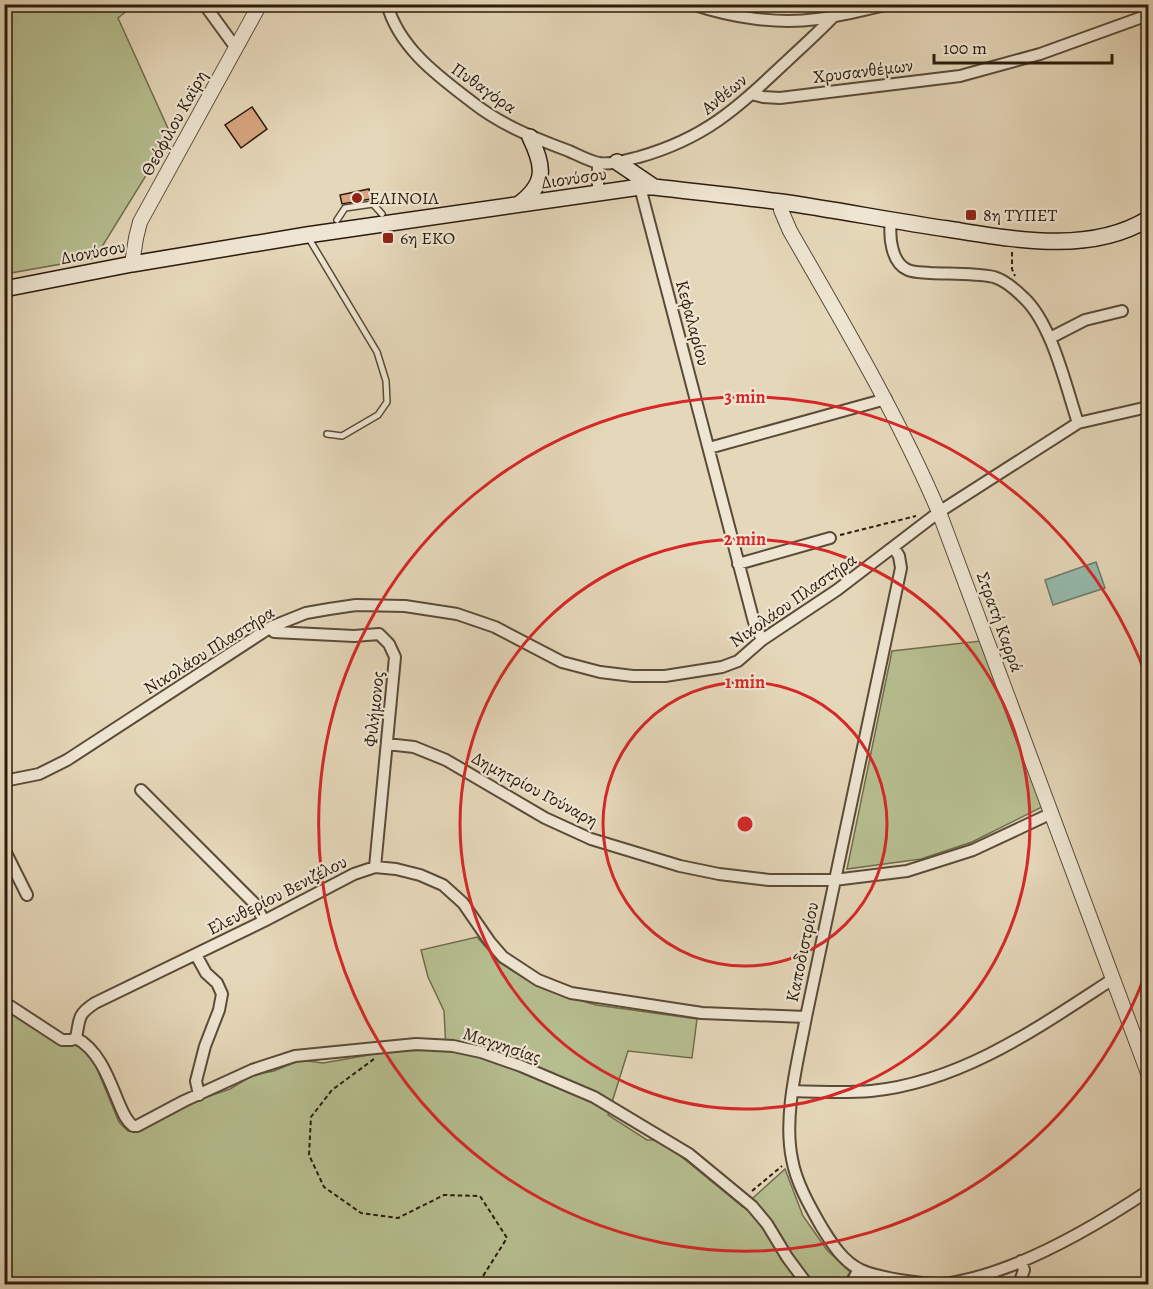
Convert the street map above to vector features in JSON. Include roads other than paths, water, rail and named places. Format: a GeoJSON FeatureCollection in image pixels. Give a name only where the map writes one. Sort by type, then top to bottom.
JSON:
{"type":"FeatureCollection","features":[{"type":"Feature","properties":{"kind":"main road"},"geometry":{"type":"LineString","coordinates":[[517,206],[532,194],[541,176],[539,154],[530,137]]}},
{"type":"Feature","properties":{"kind":"main road"},"geometry":{"type":"LineString","coordinates":[[617,162],[647,187]]}},
{"type":"Feature","properties":{"kind":"main road","name":"Διονύσου"},"geometry":{"type":"LineString","coordinates":[[4,289],[132,264],[307,235],[647,187],[781,202],[891,221],[1011,238],[1053,241],[1090,239],[1122,231],[1149,219]]}},
{"type":"Feature","properties":{"kind":"street"},"geometry":{"type":"LineString","coordinates":[[204,4],[236,48]]}},
{"type":"Feature","properties":{"kind":"street","name":"Θεόφιλου Καϊρη"},"geometry":{"type":"LineString","coordinates":[[132,264],[140,222],[260,4]]}},
{"type":"Feature","properties":{"kind":"street","name":"Πυθαγόρα"},"geometry":{"type":"LineString","coordinates":[[387,4],[390,17],[404,42],[434,74],[492,118],[530,137],[598,163]]}},
{"type":"Feature","properties":{"kind":"street"},"geometry":{"type":"LineString","coordinates":[[692,4],[723,13],[786,21],[816,20],[891,4]]}},
{"type":"Feature","properties":{"kind":"street","name":"Ανθέων"},"geometry":{"type":"LineString","coordinates":[[598,163],[617,162],[667,148],[704,132],[751,94],[836,16],[845,4]]}},
{"type":"Feature","properties":{"kind":"street","name":"Χρυσανθέμων"},"geometry":{"type":"LineString","coordinates":[[751,94],[763,98],[780,98],[960,76],[1040,54],[1149,15]]}},
{"type":"Feature","properties":{"kind":"street"},"geometry":{"type":"LineString","coordinates":[[598,163],[598,194]]}},
{"type":"Feature","properties":{"kind":"street","name":"Κεφαλαρίου"},"geometry":{"type":"LineString","coordinates":[[647,187],[738,564],[753,622],[762,640]]}},
{"type":"Feature","properties":{"kind":"street","name":"Στρατή Καρρά"},"geometry":{"type":"LineString","coordinates":[[781,202],[781,210],[790,231],[886,399],[939,512],[1149,1073]]}},
{"type":"Feature","properties":{"kind":"street"},"geometry":{"type":"LineString","coordinates":[[891,221],[890,237],[893,250],[906,270],[995,278],[1023,298],[1038,316],[1050,338],[1078,423]]}},
{"type":"Feature","properties":{"kind":"street"},"geometry":{"type":"LineString","coordinates":[[1050,338],[1085,320],[1122,311]]}},
{"type":"Feature","properties":{"kind":"street"},"geometry":{"type":"LineString","coordinates":[[709,448],[886,399]]}},
{"type":"Feature","properties":{"kind":"street","name":"Νικολάου Πλαστήρα"},"geometry":{"type":"LineString","coordinates":[[4,781],[39,774],[67,760],[271,627],[306,613],[329,609],[356,605],[405,606],[457,614],[495,627],[562,662],[600,672],[633,676],[677,675],[722,667],[738,661],[762,640],[837,590],[939,512],[1078,423],[1149,407]]}},
{"type":"Feature","properties":{"kind":"street"},"geometry":{"type":"LineString","coordinates":[[738,564],[830,538]]}},
{"type":"Feature","properties":{"kind":"street","name":"Καποδιστρίου"},"geometry":{"type":"LineString","coordinates":[[894,548],[899,556],[901,568],[834,880],[793,1091],[789,1130],[791,1158],[802,1189],[822,1227],[841,1256],[859,1269],[874,1274],[940,1284],[970,1280],[1021,1261],[1093,1227],[1149,1191]]}},
{"type":"Feature","properties":{"kind":"street","name":"Φιλήμονος"},"geometry":{"type":"LineString","coordinates":[[271,627],[274,632],[354,636],[379,634],[389,644],[395,657],[375,867]]}},
{"type":"Feature","properties":{"kind":"street","name":"Δημητρίου Γούναρη"},"geometry":{"type":"LineString","coordinates":[[387,744],[414,747],[446,760],[545,818],[591,839],[680,866],[719,874],[769,880],[834,880],[908,872],[973,849],[1052,813]]}},
{"type":"Feature","properties":{"kind":"street"},"geometry":{"type":"LineString","coordinates":[[141,790],[255,904],[264,921]]}},
{"type":"Feature","properties":{"kind":"street"},"geometry":{"type":"LineString","coordinates":[[4,849],[27,895]]}},
{"type":"Feature","properties":{"kind":"street","name":"Ελευθερίου Βενιζέλου"},"geometry":{"type":"LineString","coordinates":[[76,1038],[78,1018],[84,1010],[354,874],[375,867],[404,871],[443,885],[463,903],[503,957],[538,980],[571,993],[702,1012],[806,1017]]}},
{"type":"Feature","properties":{"kind":"street"},"geometry":{"type":"LineString","coordinates":[[196,954],[206,973],[218,983],[222,994],[196,1081],[199,1095]]}},
{"type":"Feature","properties":{"kind":"street"},"geometry":{"type":"LineString","coordinates":[[793,1091],[872,1090],[917,1082],[989,1056],[1017,1041],[1113,979]]}},
{"type":"Feature","properties":{"kind":"street"},"geometry":{"type":"LineString","coordinates":[[4,1005],[10,1006],[62,1040],[76,1038]]}},
{"type":"Feature","properties":{"kind":"street","name":"Μαγνησίας"},"geometry":{"type":"LineString","coordinates":[[76,1038],[84,1042],[96,1057],[126,1119],[130,1124],[137,1126],[184,1101],[252,1070],[296,1056],[424,1043],[453,1046],[511,1063],[594,1097],[689,1154],[760,1215],[807,1284]]}},
{"type":"Feature","properties":{"kind":"street"},"geometry":{"type":"LineString","coordinates":[[1019,1284],[1024,1270],[1021,1261]]}},
{"type":"Feature","properties":{"kind":"street"},"geometry":{"type":"LineString","coordinates":[[851,1284],[859,1269],[877,1284]]}},
{"type":"Feature","properties":{"kind":"lane"},"geometry":{"type":"LineString","coordinates":[[337,220],[345,208],[373,204],[382,214]]}},
{"type":"Feature","properties":{"kind":"lane"},"geometry":{"type":"LineString","coordinates":[[307,235],[377,352],[386,381],[387,402],[378,415],[342,436],[327,434]]}},
{"type":"Feature","properties":{"kind":"water"},"geometry":{"type":"Polygon","coordinates":[[[1096,562],[1105,588],[1053,605],[1045,580],[1096,562]]]}},
{"type":"Feature","properties":{"kind":"place","name":"ΕΛΙΝΟΙΛ"},"geometry":{"type":"Point","coordinates":[357,198]}},
{"type":"Feature","properties":{"kind":"place","name":"8η ΤΥΠΕΤ"},"geometry":{"type":"Point","coordinates":[971,215]}},
{"type":"Feature","properties":{"kind":"place","name":"6η ΕΚΟ"},"geometry":{"type":"Point","coordinates":[388,238]}}]}
